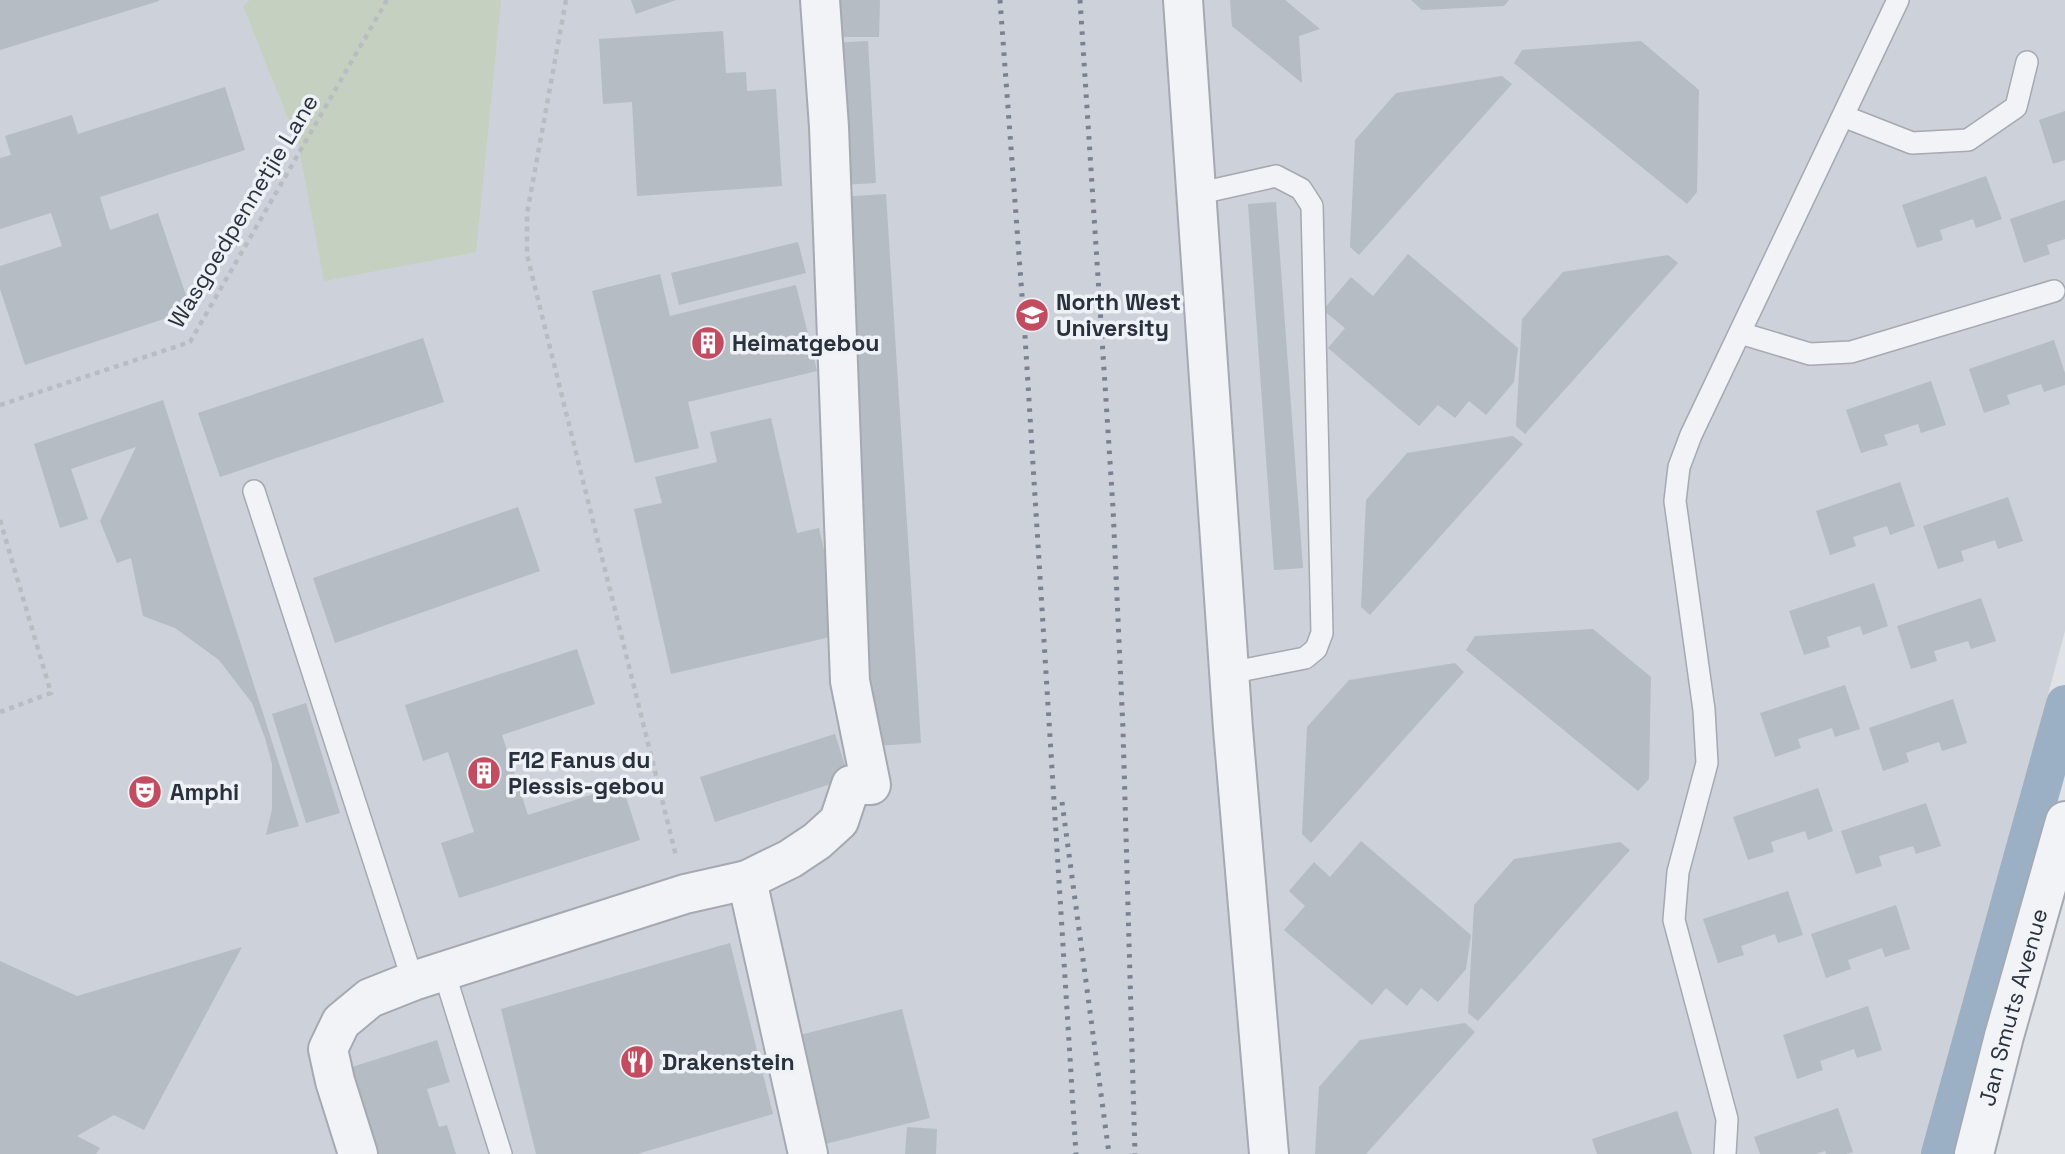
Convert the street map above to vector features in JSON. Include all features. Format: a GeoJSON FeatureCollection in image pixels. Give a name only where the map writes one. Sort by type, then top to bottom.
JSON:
{"type":"FeatureCollection","features":[{"type":"Feature","properties":{"kind":"street"},"geometry":{"type":"LineString","coordinates":[[358,1154],[328,1049],[341,1022],[370,998],[428,976],[685,894],[747,880],[790,859],[817,841],[839,821],[852,785],[871,785],[850,681],[829,127],[820,0]]}},
{"type":"Feature","properties":{"kind":"street"},"geometry":{"type":"LineString","coordinates":[[1183,0],[1229,673],[1269,1154]]}},
{"type":"Feature","properties":{"kind":"street","name":"Jan Smuts Avenue"},"geometry":{"type":"LineString","coordinates":[[1974,1154],[2004,1036],[2065,821]]}},
{"type":"Feature","properties":{"kind":"street"},"geometry":{"type":"LineString","coordinates":[[747,880],[808,1154]]}},
{"type":"Feature","properties":{"kind":"lane"},"geometry":{"type":"LineString","coordinates":[[1725,1154],[1727,1119],[1674,920],[1678,873],[1707,764],[1704,710],[1675,501],[1679,467],[1898,0]]}},
{"type":"Feature","properties":{"kind":"lane"},"geometry":{"type":"LineString","coordinates":[[1843,116],[1912,143],[1968,140],[2016,107],[2027,62]]}},
{"type":"Feature","properties":{"kind":"lane"},"geometry":{"type":"LineString","coordinates":[[1196,194],[1276,176],[1301,189],[1312,206],[1322,633],[1316,649],[1305,658],[1229,673]]}},
{"type":"Feature","properties":{"kind":"lane"},"geometry":{"type":"LineString","coordinates":[[1740,333],[1810,354],[1851,352],[2054,291]]}},
{"type":"Feature","properties":{"kind":"lane"},"geometry":{"type":"LineString","coordinates":[[254,491],[428,976],[501,1154]]}},
{"type":"Feature","properties":{"kind":"path","name":"Wasgoedpennetjie Lane"},"geometry":{"type":"LineString","coordinates":[[0,405],[190,342],[387,0]]}},
{"type":"Feature","properties":{"kind":"path"},"geometry":{"type":"LineString","coordinates":[[566,0],[527,214],[527,255],[685,894]]}},
{"type":"Feature","properties":{"kind":"path"},"geometry":{"type":"LineString","coordinates":[[0,520],[51,693],[0,712]]}},
{"type":"Feature","properties":{"kind":"shaded area","name":"North West University"},"geometry":{"type":"Polygon","coordinates":[[[0,0],[2065,0],[2065,631],[1925,1154],[0,1154],[0,0]]]}},
{"type":"Feature","properties":{"kind":"green space"},"geometry":{"type":"Polygon","coordinates":[[[250,0],[501,0],[476,252],[324,281],[298,143],[243,6],[250,0]]]}},
{"type":"Feature","properties":{"kind":"building"},"geometry":{"type":"Polygon","coordinates":[[[0,0],[159,0],[159,1],[0,50],[0,0]]]}},
{"type":"Feature","properties":{"kind":"building"},"geometry":{"type":"Polygon","coordinates":[[[631,0],[676,0],[636,14],[631,0]]]}},
{"type":"Feature","properties":{"kind":"building"},"geometry":{"type":"Polygon","coordinates":[[[833,0],[880,0],[879,37],[832,37],[833,0]]]}},
{"type":"Feature","properties":{"kind":"building"},"geometry":{"type":"Polygon","coordinates":[[[1230,0],[1285,0],[1320,29],[1299,36],[1302,83],[1232,26],[1230,0]]]}},
{"type":"Feature","properties":{"kind":"building"},"geometry":{"type":"Polygon","coordinates":[[[1411,0],[1509,0],[1504,6],[1422,10],[1411,0]]]}},
{"type":"Feature","properties":{"kind":"building"},"geometry":{"type":"Polygon","coordinates":[[[723,31],[726,73],[746,72],[747,91],[776,89],[782,186],[637,196],[632,102],[603,104],[599,39],[723,31]]]}},
{"type":"Feature","properties":{"kind":"building"},"geometry":{"type":"Polygon","coordinates":[[[868,41],[876,183],[840,185],[832,43],[868,41]]]}},
{"type":"Feature","properties":{"kind":"building"},"geometry":{"type":"Polygon","coordinates":[[[1641,41],[1699,90],[1697,192],[1687,204],[1514,63],[1522,50],[1641,41]]]}},
{"type":"Feature","properties":{"kind":"building"},"geometry":{"type":"Polygon","coordinates":[[[1502,76],[1512,84],[1359,255],[1350,247],[1355,140],[1396,93],[1502,76]]]}},
{"type":"Feature","properties":{"kind":"building"},"geometry":{"type":"Polygon","coordinates":[[[225,87],[245,150],[100,197],[110,230],[158,213],[191,310],[25,365],[0,289],[0,266],[62,246],[51,213],[0,229],[0,158],[11,155],[5,136],[72,115],[78,134],[225,87]]]}},
{"type":"Feature","properties":{"kind":"building"},"geometry":{"type":"Polygon","coordinates":[[[2065,111],[2065,160],[2053,164],[2039,120],[2065,111]]]}},
{"type":"Feature","properties":{"kind":"building"},"geometry":{"type":"Polygon","coordinates":[[[1986,176],[2002,219],[1976,228],[1973,219],[1940,230],[1943,240],[1917,248],[1902,205],[1986,176]]]}},
{"type":"Feature","properties":{"kind":"building"},"geometry":{"type":"Polygon","coordinates":[[[886,194],[921,743],[875,746],[839,197],[886,194]]]}},
{"type":"Feature","properties":{"kind":"building"},"geometry":{"type":"Polygon","coordinates":[[[2065,200],[2065,239],[2047,245],[2050,254],[2024,263],[2010,219],[2065,200]]]}},
{"type":"Feature","properties":{"kind":"building"},"geometry":{"type":"Polygon","coordinates":[[[1276,202],[1303,568],[1274,570],[1248,204],[1276,202]]]}},
{"type":"Feature","properties":{"kind":"building"},"geometry":{"type":"Polygon","coordinates":[[[798,242],[806,273],[679,305],[671,273],[798,242]]]}},
{"type":"Feature","properties":{"kind":"building"},"geometry":{"type":"Polygon","coordinates":[[[1408,254],[1518,348],[1514,382],[1486,415],[1469,401],[1455,418],[1438,405],[1419,426],[1328,348],[1345,328],[1323,310],[1351,277],[1373,296],[1408,254]]]}},
{"type":"Feature","properties":{"kind":"building"},"geometry":{"type":"Polygon","coordinates":[[[1668,255],[1678,263],[1525,434],[1516,426],[1522,319],[1563,272],[1668,255]]]}},
{"type":"Feature","properties":{"kind":"building","name":"Heimatgebou"},"geometry":{"type":"Polygon","coordinates":[[[660,274],[670,316],[796,285],[817,371],[688,402],[699,448],[635,463],[592,291],[660,274]]]}},
{"type":"Feature","properties":{"kind":"building"},"geometry":{"type":"Polygon","coordinates":[[[423,338],[444,402],[220,477],[198,413],[423,338]]]}},
{"type":"Feature","properties":{"kind":"building"},"geometry":{"type":"Polygon","coordinates":[[[2054,340],[2065,373],[2065,385],[2044,392],[2041,384],[2007,395],[2010,404],[1984,413],[1969,369],[2054,340]]]}},
{"type":"Feature","properties":{"kind":"building"},"geometry":{"type":"Polygon","coordinates":[[[1931,381],[1946,425],[1921,433],[1918,424],[1884,435],[1888,445],[1861,453],[1846,410],[1931,381]]]}},
{"type":"Feature","properties":{"kind":"building"},"geometry":{"type":"Polygon","coordinates":[[[163,400],[299,826],[266,835],[272,809],[272,764],[252,703],[219,660],[175,628],[143,616],[131,558],[117,563],[100,521],[136,447],[71,469],[88,519],[60,528],[34,444],[163,400]]]}},
{"type":"Feature","properties":{"kind":"building"},"geometry":{"type":"Polygon","coordinates":[[[771,418],[797,533],[819,528],[843,634],[671,674],[634,509],[662,503],[655,477],[717,462],[710,432],[771,418]]]}},
{"type":"Feature","properties":{"kind":"building"},"geometry":{"type":"Polygon","coordinates":[[[1513,436],[1523,444],[1370,615],[1361,607],[1366,500],[1407,453],[1513,436]]]}},
{"type":"Feature","properties":{"kind":"building"},"geometry":{"type":"Polygon","coordinates":[[[1900,482],[1915,526],[1890,535],[1887,526],[1853,537],[1856,546],[1830,555],[1816,511],[1900,482]]]}},
{"type":"Feature","properties":{"kind":"building"},"geometry":{"type":"Polygon","coordinates":[[[2008,497],[2023,541],[1998,549],[1995,540],[1961,551],[1964,561],[1938,569],[1923,526],[2008,497]]]}},
{"type":"Feature","properties":{"kind":"building"},"geometry":{"type":"Polygon","coordinates":[[[518,507],[540,571],[335,643],[313,578],[518,507]]]}},
{"type":"Feature","properties":{"kind":"building"},"geometry":{"type":"Polygon","coordinates":[[[1874,583],[1888,626],[1863,635],[1860,626],[1827,637],[1830,647],[1804,655],[1789,611],[1874,583]]]}},
{"type":"Feature","properties":{"kind":"building"},"geometry":{"type":"Polygon","coordinates":[[[1981,598],[1996,641],[1971,649],[1968,641],[1934,651],[1937,661],[1911,669],[1897,626],[1981,598]]]}},
{"type":"Feature","properties":{"kind":"building"},"geometry":{"type":"Polygon","coordinates":[[[1593,629],[1651,677],[1649,779],[1638,791],[1466,650],[1475,636],[1593,629]]]}},
{"type":"Feature","properties":{"kind":"building","name":"F12 Fanus du Plessis-gebou"},"geometry":{"type":"Polygon","coordinates":[[[577,649],[595,704],[502,735],[528,815],[622,785],[640,840],[459,898],[441,843],[474,832],[448,752],[423,761],[405,705],[577,649]]]}},
{"type":"Feature","properties":{"kind":"building"},"geometry":{"type":"Polygon","coordinates":[[[1455,663],[1464,672],[1311,843],[1302,834],[1307,727],[1349,680],[1455,663]]]}},
{"type":"Feature","properties":{"kind":"building"},"geometry":{"type":"Polygon","coordinates":[[[1845,685],[1860,729],[1835,737],[1832,728],[1798,739],[1801,748],[1775,757],[1760,713],[1845,685]]]}},
{"type":"Feature","properties":{"kind":"building"},"geometry":{"type":"Polygon","coordinates":[[[1953,699],[1967,743],[1942,751],[1939,742],[1906,753],[1909,762],[1883,771],[1869,728],[1953,699]]]}},
{"type":"Feature","properties":{"kind":"building"},"geometry":{"type":"Polygon","coordinates":[[[306,703],[340,813],[306,823],[272,714],[306,703]]]}},
{"type":"Feature","properties":{"kind":"building"},"geometry":{"type":"Polygon","coordinates":[[[835,734],[849,778],[715,822],[700,777],[835,734]]]}},
{"type":"Feature","properties":{"kind":"building"},"geometry":{"type":"Polygon","coordinates":[[[1818,788],[1833,831],[1808,840],[1805,831],[1771,842],[1774,852],[1748,860],[1733,817],[1818,788]]]}},
{"type":"Feature","properties":{"kind":"building"},"geometry":{"type":"Polygon","coordinates":[[[1926,803],[1941,846],[1916,854],[1913,846],[1879,856],[1882,866],[1856,874],[1841,831],[1926,803]]]}},
{"type":"Feature","properties":{"kind":"building"},"geometry":{"type":"Polygon","coordinates":[[[1361,841],[1471,935],[1466,969],[1438,1002],[1421,988],[1407,1006],[1386,988],[1372,1005],[1284,930],[1305,906],[1289,891],[1314,862],[1330,877],[1361,841]]]}},
{"type":"Feature","properties":{"kind":"building"},"geometry":{"type":"Polygon","coordinates":[[[1620,842],[1630,850],[1478,1021],[1468,1013],[1474,905],[1514,859],[1620,842]]]}},
{"type":"Feature","properties":{"kind":"building"},"geometry":{"type":"Polygon","coordinates":[[[1788,891],[1803,935],[1778,943],[1775,934],[1741,946],[1744,955],[1718,963],[1703,919],[1788,891]]]}},
{"type":"Feature","properties":{"kind":"building"},"geometry":{"type":"Polygon","coordinates":[[[1896,905],[1910,949],[1885,957],[1882,948],[1848,960],[1851,969],[1826,978],[1811,934],[1896,905]]]}},
{"type":"Feature","properties":{"kind":"building","name":"Drakenstein"},"geometry":{"type":"Polygon","coordinates":[[[730,943],[773,1114],[637,1154],[536,1154],[501,1009],[730,943]]]}},
{"type":"Feature","properties":{"kind":"building"},"geometry":{"type":"Polygon","coordinates":[[[242,947],[144,1130],[114,1115],[77,1136],[100,1148],[96,1154],[0,1154],[0,961],[77,996],[242,947]]]}},
{"type":"Feature","properties":{"kind":"building"},"geometry":{"type":"Polygon","coordinates":[[[1868,1006],[1882,1050],[1857,1058],[1854,1049],[1820,1061],[1823,1070],[1797,1079],[1783,1035],[1868,1006]]]}},
{"type":"Feature","properties":{"kind":"building"},"geometry":{"type":"Polygon","coordinates":[[[902,1009],[930,1118],[825,1144],[796,1036],[902,1009]]]}},
{"type":"Feature","properties":{"kind":"building"},"geometry":{"type":"Polygon","coordinates":[[[1465,1023],[1475,1032],[1366,1154],[1315,1154],[1319,1087],[1360,1040],[1465,1023]]]}},
{"type":"Feature","properties":{"kind":"building"},"geometry":{"type":"Polygon","coordinates":[[[437,1040],[450,1082],[427,1089],[439,1127],[447,1125],[456,1154],[379,1154],[352,1067],[437,1040]]]}},
{"type":"Feature","properties":{"kind":"building"},"geometry":{"type":"Polygon","coordinates":[[[1838,1108],[1853,1152],[1760,1154],[1754,1137],[1838,1108]]]}},
{"type":"Feature","properties":{"kind":"building"},"geometry":{"type":"Polygon","coordinates":[[[1677,1111],[1692,1154],[1597,1154],[1592,1139],[1677,1111]]]}},
{"type":"Feature","properties":{"kind":"building"},"geometry":{"type":"Polygon","coordinates":[[[907,1127],[937,1129],[936,1154],[905,1154],[907,1127]]]}},
{"type":"Feature","properties":{"kind":"waterway"},"geometry":{"type":"LineString","coordinates":[[1940,1154],[2065,704]]}},
{"type":"Feature","properties":{"kind":"railway"},"geometry":{"type":"LineString","coordinates":[[1000,0],[1025,336],[1076,1154]]}},
{"type":"Feature","properties":{"kind":"railway"},"geometry":{"type":"LineString","coordinates":[[1080,0],[1113,508],[1123,730],[1135,1154]]}},
{"type":"Feature","properties":{"kind":"railway"},"geometry":{"type":"LineString","coordinates":[[1062,802],[1109,1154]]}},
{"type":"Feature","properties":{"kind":"place","name":"North West University"},"geometry":{"type":"Point","coordinates":[1032,315]}},
{"type":"Feature","properties":{"kind":"place","name":"Heimatgebou"},"geometry":{"type":"Point","coordinates":[708,343]}},
{"type":"Feature","properties":{"kind":"place","name":"F12 Fanus du Plessis-gebou"},"geometry":{"type":"Point","coordinates":[484,773]}},
{"type":"Feature","properties":{"kind":"place","name":"Amphi"},"geometry":{"type":"Point","coordinates":[145,792]}},
{"type":"Feature","properties":{"kind":"place","name":"Drakenstein"},"geometry":{"type":"Point","coordinates":[637,1062]}}]}
